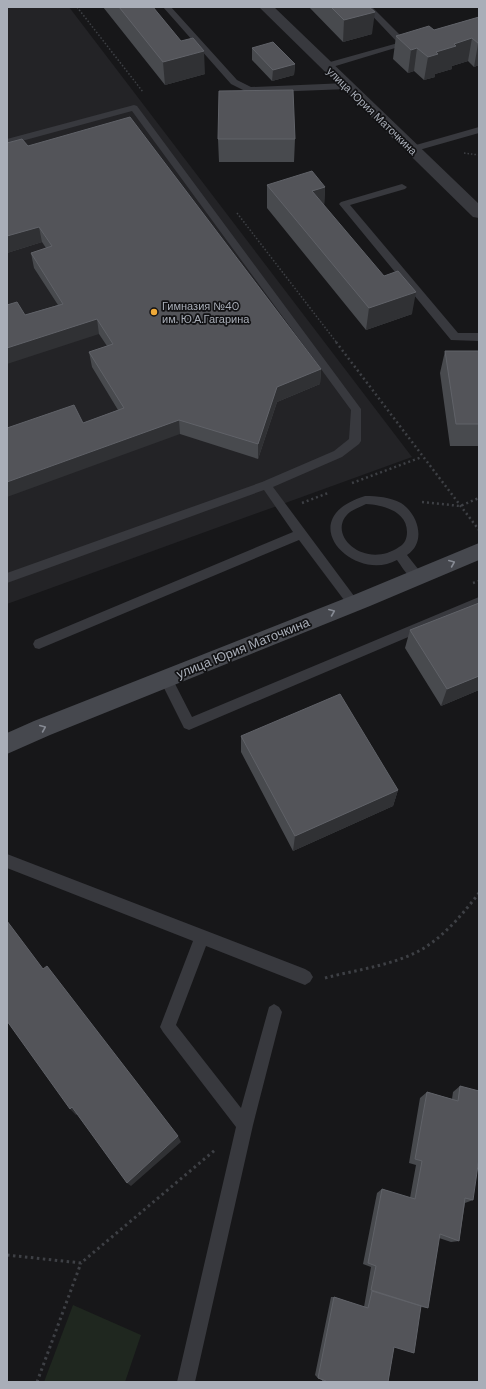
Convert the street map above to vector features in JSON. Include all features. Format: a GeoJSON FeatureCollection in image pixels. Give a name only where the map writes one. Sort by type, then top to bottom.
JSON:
{"type":"FeatureCollection","features":[{"type":"Feature","properties":{"kind":"street","name":"улица Юрия Маточкина"},"geometry":{"type":"LineString","coordinates":[[266,7],[479,213]]}},
{"type":"Feature","properties":{"kind":"street","name":"улица Юрия Маточкина"},"geometry":{"type":"LineString","coordinates":[[7,744],[165,678],[354,604],[479,551]]}},
{"type":"Feature","properties":{"kind":"lane"},"geometry":{"type":"LineString","coordinates":[[167,7],[234,82],[249,90],[347,86]]}},
{"type":"Feature","properties":{"kind":"lane"},"geometry":{"type":"LineString","coordinates":[[368,7],[404,44]]}},
{"type":"Feature","properties":{"kind":"lane"},"geometry":{"type":"LineString","coordinates":[[326,66],[419,40]]}},
{"type":"Feature","properties":{"kind":"lane"},"geometry":{"type":"LineString","coordinates":[[7,142],[134,108],[356,409],[355,441],[338,454],[266,485],[7,578]]}},
{"type":"Feature","properties":{"kind":"lane"},"geometry":{"type":"LineString","coordinates":[[412,149],[479,130]]}},
{"type":"Feature","properties":{"kind":"lane"},"geometry":{"type":"LineString","coordinates":[[402,187],[344,204],[455,337],[479,337]]}},
{"type":"Feature","properties":{"kind":"lane"},"geometry":{"type":"LineString","coordinates":[[266,485],[354,604]]}},
{"type":"Feature","properties":{"kind":"lane"},"geometry":{"type":"LineString","coordinates":[[365,500],[378,500],[391,503],[401,509],[409,518],[413,528],[413,538],[408,547],[400,555],[389,560],[376,561],[363,559],[351,554],[342,546],[336,537],[335,527],[337,517],[348,506],[365,500]]}},
{"type":"Feature","properties":{"kind":"lane"},"geometry":{"type":"LineString","coordinates":[[39,644],[301,534]]}},
{"type":"Feature","properties":{"kind":"lane"},"geometry":{"type":"LineString","coordinates":[[400,555],[418,577]]}},
{"type":"Feature","properties":{"kind":"lane"},"geometry":{"type":"LineString","coordinates":[[165,678],[189,724],[479,602]]}},
{"type":"Feature","properties":{"kind":"lane"},"geometry":{"type":"LineString","coordinates":[[7,861],[305,977]]}},
{"type":"Feature","properties":{"kind":"lane"},"geometry":{"type":"LineString","coordinates":[[202,937],[168,1027],[245,1124]]}},
{"type":"Feature","properties":{"kind":"lane"},"geometry":{"type":"LineString","coordinates":[[186,1382],[245,1124],[274,1012]]}},
{"type":"Feature","properties":{"kind":"path"},"geometry":{"type":"LineString","coordinates":[[77,7],[147,96]]}},
{"type":"Feature","properties":{"kind":"path"},"geometry":{"type":"LineString","coordinates":[[233,208],[479,530]]}},
{"type":"Feature","properties":{"kind":"path"},"geometry":{"type":"LineString","coordinates":[[352,483],[422,457]]}},
{"type":"Feature","properties":{"kind":"path"},"geometry":{"type":"LineString","coordinates":[[284,510],[328,493]]}},
{"type":"Feature","properties":{"kind":"path"},"geometry":{"type":"LineString","coordinates":[[422,502],[460,506],[479,498]]}},
{"type":"Feature","properties":{"kind":"path"},"geometry":{"type":"LineString","coordinates":[[321,979],[409,955],[438,937],[467,909],[479,893]]}},
{"type":"Feature","properties":{"kind":"path"},"geometry":{"type":"LineString","coordinates":[[38,1382],[81,1263],[245,1124]]}},
{"type":"Feature","properties":{"kind":"path"},"geometry":{"type":"LineString","coordinates":[[7,1255],[81,1263]]}},
{"type":"Feature","properties":{"kind":"shaded area","name":"Гимназия №40 им. Ю.А.Гагарина"},"geometry":{"type":"Polygon","coordinates":[[[7,7],[69,7],[412,457],[7,604],[7,7]]]}},
{"type":"Feature","properties":{"kind":"shaded area"},"geometry":{"type":"Polygon","coordinates":[[[73,1305],[141,1335],[125,1382],[44,1382],[73,1305]]]}},
{"type":"Feature","properties":{"kind":"building"},"geometry":{"type":"Polygon","coordinates":[[[119,7],[153,7],[181,41],[193,38],[204,51],[163,62],[119,7]]]}},
{"type":"Feature","properties":{"kind":"building"},"geometry":{"type":"Polygon","coordinates":[[[331,7],[369,7],[375,12],[344,20],[331,7]]]}},
{"type":"Feature","properties":{"kind":"building"},"geometry":{"type":"Polygon","coordinates":[[[479,17],[479,44],[472,38],[454,44],[456,46],[436,52],[438,54],[428,57],[417,48],[411,50],[396,36],[429,26],[434,30],[479,17]]]}},
{"type":"Feature","properties":{"kind":"building"},"geometry":{"type":"Polygon","coordinates":[[[273,42],[295,64],[273,70],[252,48],[273,42]]]}},
{"type":"Feature","properties":{"kind":"building"},"geometry":{"type":"Polygon","coordinates":[[[293,90],[295,139],[218,139],[219,91],[293,90]]]}},
{"type":"Feature","properties":{"kind":"building","name":"Гимназия №40 им. Ю.А.Гагарина"},"geometry":{"type":"Polygon","coordinates":[[[130,117],[321,369],[277,387],[258,444],[179,420],[7,482],[7,428],[74,405],[83,423],[124,408],[89,352],[113,344],[97,319],[7,348],[7,305],[17,302],[25,315],[63,304],[31,253],[52,246],[39,227],[7,236],[7,143],[22,139],[28,146],[130,117]]]}},
{"type":"Feature","properties":{"kind":"building"},"geometry":{"type":"Polygon","coordinates":[[[312,171],[325,187],[312,191],[384,276],[398,271],[416,292],[369,308],[267,185],[312,171]]]}},
{"type":"Feature","properties":{"kind":"building"},"geometry":{"type":"Polygon","coordinates":[[[445,351],[479,351],[479,424],[456,424],[445,351]]]}},
{"type":"Feature","properties":{"kind":"building"},"geometry":{"type":"Polygon","coordinates":[[[479,603],[479,676],[447,689],[410,630],[479,603]]]}},
{"type":"Feature","properties":{"kind":"building"},"geometry":{"type":"Polygon","coordinates":[[[340,694],[398,790],[295,836],[241,736],[340,694]]]}},
{"type":"Feature","properties":{"kind":"building"},"geometry":{"type":"Polygon","coordinates":[[[7,921],[43,969],[47,966],[178,1136],[127,1183],[72,1107],[70,1109],[7,1021],[7,921]]]}},
{"type":"Feature","properties":{"kind":"building"},"geometry":{"type":"Polygon","coordinates":[[[460,1086],[479,1091],[479,1158],[473,1200],[465,1198],[459,1241],[440,1234],[428,1308],[371,1290],[376,1266],[368,1263],[382,1189],[415,1199],[422,1161],[415,1159],[427,1092],[458,1101],[460,1086]]]}},
{"type":"Feature","properties":{"kind":"building"},"geometry":{"type":"Polygon","coordinates":[[[372,1291],[421,1306],[414,1353],[394,1347],[388,1382],[326,1382],[318,1378],[334,1297],[368,1308],[372,1291]]]}},
{"type":"Feature","properties":{"kind":"place","name":"Гимназия №40 им. Ю.А.Гагарина"},"geometry":{"type":"Point","coordinates":[154,312]}}]}
